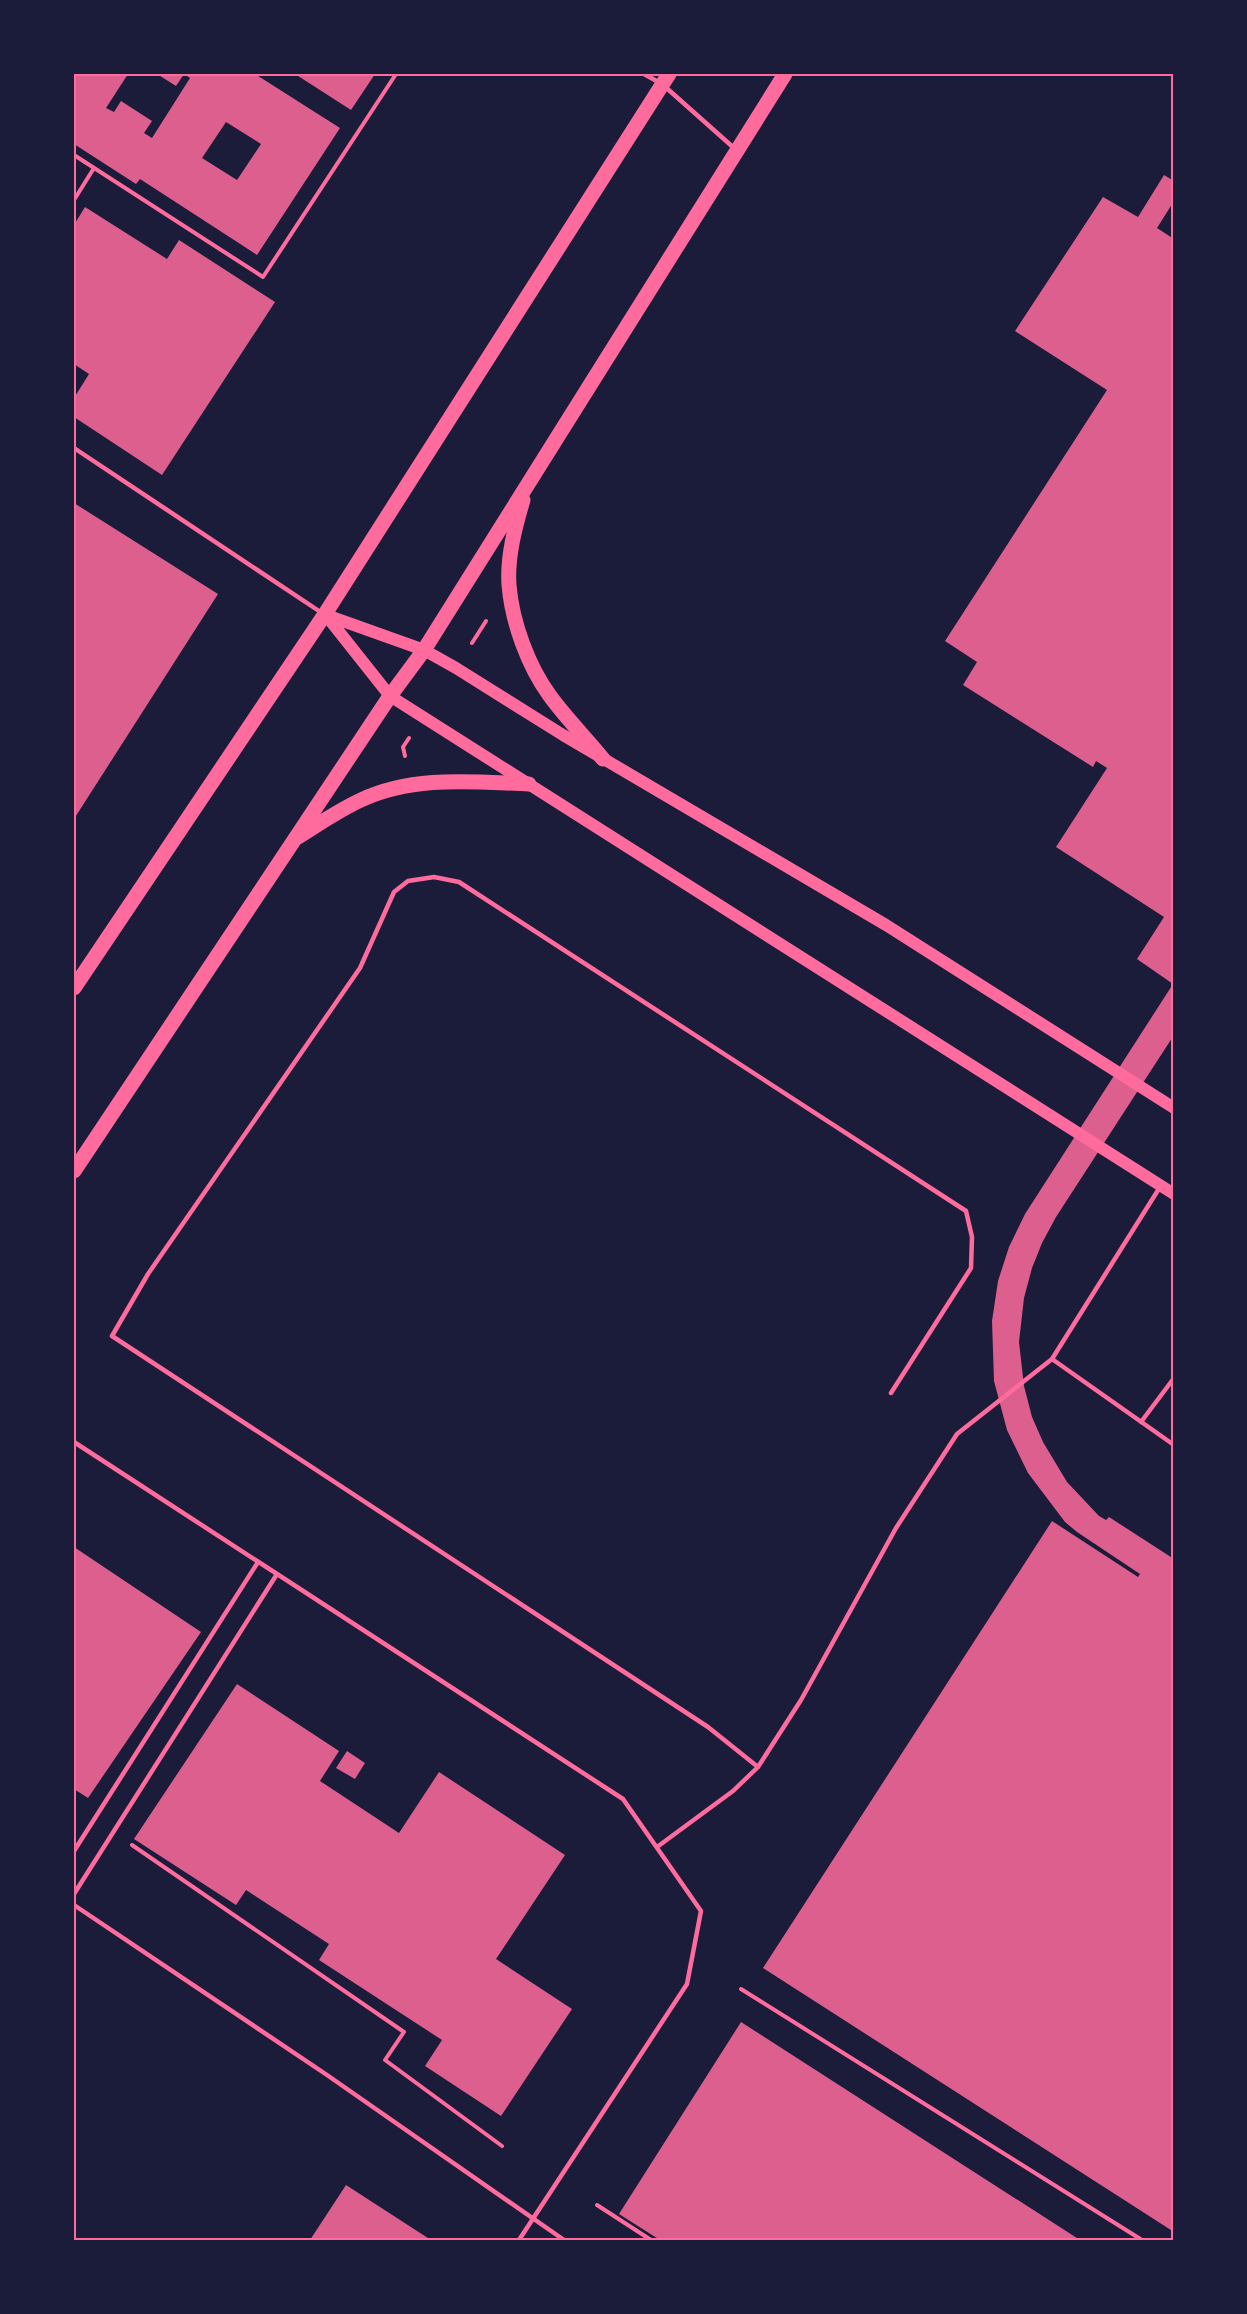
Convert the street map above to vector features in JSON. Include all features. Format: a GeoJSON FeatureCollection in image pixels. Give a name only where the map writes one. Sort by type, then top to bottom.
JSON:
{"type":"FeatureCollection","features":[{"type":"Feature","properties":{"kind":"main road"},"geometry":{"type":"LineString","coordinates":[[74,1171],[390,696],[424,650],[785,74]]}},
{"type":"Feature","properties":{"kind":"main road"},"geometry":{"type":"LineString","coordinates":[[74,988],[325,614],[666,79]]}},
{"type":"Feature","properties":{"kind":"main road"},"geometry":{"type":"LineString","coordinates":[[529,480],[514,530],[510,561],[509,584],[516,621],[529,656],[549,695],[603,759]]}},
{"type":"Feature","properties":{"kind":"main road"},"geometry":{"type":"LineString","coordinates":[[325,614],[424,650],[603,759],[886,925],[1173,1108]]}},
{"type":"Feature","properties":{"kind":"main road"},"geometry":{"type":"LineString","coordinates":[[325,614],[390,696],[1173,1194]]}},
{"type":"Feature","properties":{"kind":"main road"},"geometry":{"type":"LineString","coordinates":[[295,838],[362,799],[404,786],[446,781],[529,784]]}},
{"type":"Feature","properties":{"kind":"lane"},"geometry":{"type":"LineString","coordinates":[[644,74],[666,79],[737,150]]}},
{"type":"Feature","properties":{"kind":"lane"},"geometry":{"type":"LineString","coordinates":[[74,448],[325,614]]}},
{"type":"Feature","properties":{"kind":"lane"},"geometry":{"type":"LineString","coordinates":[[758,1767],[708,1727],[112,1336],[148,1274],[360,968],[394,892],[408,881],[434,877],[459,882],[966,1211],[972,1237],[971,1268],[891,1393]]}},
{"type":"Feature","properties":{"kind":"lane"},"geometry":{"type":"LineString","coordinates":[[657,1846],[733,1791],[758,1767],[801,1700],[896,1528],[957,1434],[1052,1359],[1161,1185]]}},
{"type":"Feature","properties":{"kind":"lane"},"geometry":{"type":"LineString","coordinates":[[1052,1359],[1173,1445]]}},
{"type":"Feature","properties":{"kind":"lane"},"geometry":{"type":"LineString","coordinates":[[1141,1422],[1173,1378]]}},
{"type":"Feature","properties":{"kind":"lane"},"geometry":{"type":"LineString","coordinates":[[74,1442],[623,1799],[701,1911],[687,1984],[519,2241]]}},
{"type":"Feature","properties":{"kind":"lane"},"geometry":{"type":"LineString","coordinates":[[74,1851],[258,1562]]}},
{"type":"Feature","properties":{"kind":"lane"},"geometry":{"type":"LineString","coordinates":[[74,1894],[277,1574]]}},
{"type":"Feature","properties":{"kind":"lane"},"geometry":{"type":"LineString","coordinates":[[74,1905],[317,2068],[564,2241]]}},
{"type":"Feature","properties":{"kind":"path"},"geometry":{"type":"LineString","coordinates":[[74,155],[263,278],[396,74]]}},
{"type":"Feature","properties":{"kind":"path"},"geometry":{"type":"LineString","coordinates":[[74,200],[94,168]]}},
{"type":"Feature","properties":{"kind":"path"},"geometry":{"type":"LineString","coordinates":[[472,643],[489,616]]}},
{"type":"Feature","properties":{"kind":"path"},"geometry":{"type":"LineString","coordinates":[[405,756],[403,747],[409,738]]}},
{"type":"Feature","properties":{"kind":"path"},"geometry":{"type":"LineString","coordinates":[[127,1842],[404,2032],[385,2060],[502,2146]]}},
{"type":"Feature","properties":{"kind":"path"},"geometry":{"type":"LineString","coordinates":[[741,1989],[1142,2241]]}},
{"type":"Feature","properties":{"kind":"path"},"geometry":{"type":"LineString","coordinates":[[597,2205],[651,2241]]}},
{"type":"Feature","properties":{"kind":"building"},"geometry":{"type":"Polygon","coordinates":[[[74,74],[128,74],[106,108],[114,112],[121,101],[152,121],[144,133],[152,138],[190,78],[184,74],[255,74],[340,128],[257,255],[140,179],[136,184],[74,144],[74,74]],[[226,122],[202,158],[237,180],[261,144],[226,122]]]}},
{"type":"Feature","properties":{"kind":"building"},"geometry":{"type":"Polygon","coordinates":[[[157,74],[184,74],[176,86],[157,74]]]}},
{"type":"Feature","properties":{"kind":"building"},"geometry":{"type":"Polygon","coordinates":[[[295,74],[375,74],[351,110],[295,74]]]}},
{"type":"Feature","properties":{"kind":"building"},"geometry":{"type":"Polygon","coordinates":[[[1164,175],[1174,181],[1174,201],[1157,228],[1174,239],[1174,1035],[1056,1217],[1042,1243],[1024,1298],[1019,1342],[1024,1386],[1032,1417],[1043,1442],[1067,1482],[1099,1516],[1106,1520],[1109,1517],[1174,1559],[1174,2232],[763,1968],[1052,1521],[1138,1577],[1140,1574],[1065,1522],[1028,1473],[1007,1430],[994,1381],[992,1321],[998,1281],[1009,1247],[1025,1214],[1173,984],[1137,959],[1164,917],[1056,847],[1107,768],[1096,761],[1093,767],[963,685],[977,662],[945,641],[1107,390],[1015,331],[1103,197],[1138,217],[1164,175]]]}},
{"type":"Feature","properties":{"kind":"building"},"geometry":{"type":"Polygon","coordinates":[[[85,207],[167,259],[179,240],[275,302],[162,475],[74,417],[74,398],[89,374],[74,364],[74,225],[85,207]]]}},
{"type":"Feature","properties":{"kind":"building"},"geometry":{"type":"Polygon","coordinates":[[[74,503],[218,594],[74,819],[74,503]]]}},
{"type":"Feature","properties":{"kind":"building"},"geometry":{"type":"Polygon","coordinates":[[[74,1547],[201,1632],[88,1798],[74,1789],[74,1547]]]}},
{"type":"Feature","properties":{"kind":"building"},"geometry":{"type":"Polygon","coordinates":[[[237,1684],[339,1751],[320,1781],[399,1833],[439,1772],[565,1855],[496,1959],[572,2009],[501,2116],[425,2066],[442,2040],[319,1960],[329,1944],[246,1890],[236,1905],[134,1839],[237,1684]]]}},
{"type":"Feature","properties":{"kind":"building"},"geometry":{"type":"Polygon","coordinates":[[[347,1751],[365,1763],[355,1779],[336,1768],[347,1751]]]}},
{"type":"Feature","properties":{"kind":"building"},"geometry":{"type":"Polygon","coordinates":[[[741,2022],[1080,2240],[660,2240],[619,2214],[741,2022]]]}},
{"type":"Feature","properties":{"kind":"building"},"geometry":{"type":"Polygon","coordinates":[[[346,2185],[431,2240],[310,2240],[346,2185]]]}}]}
